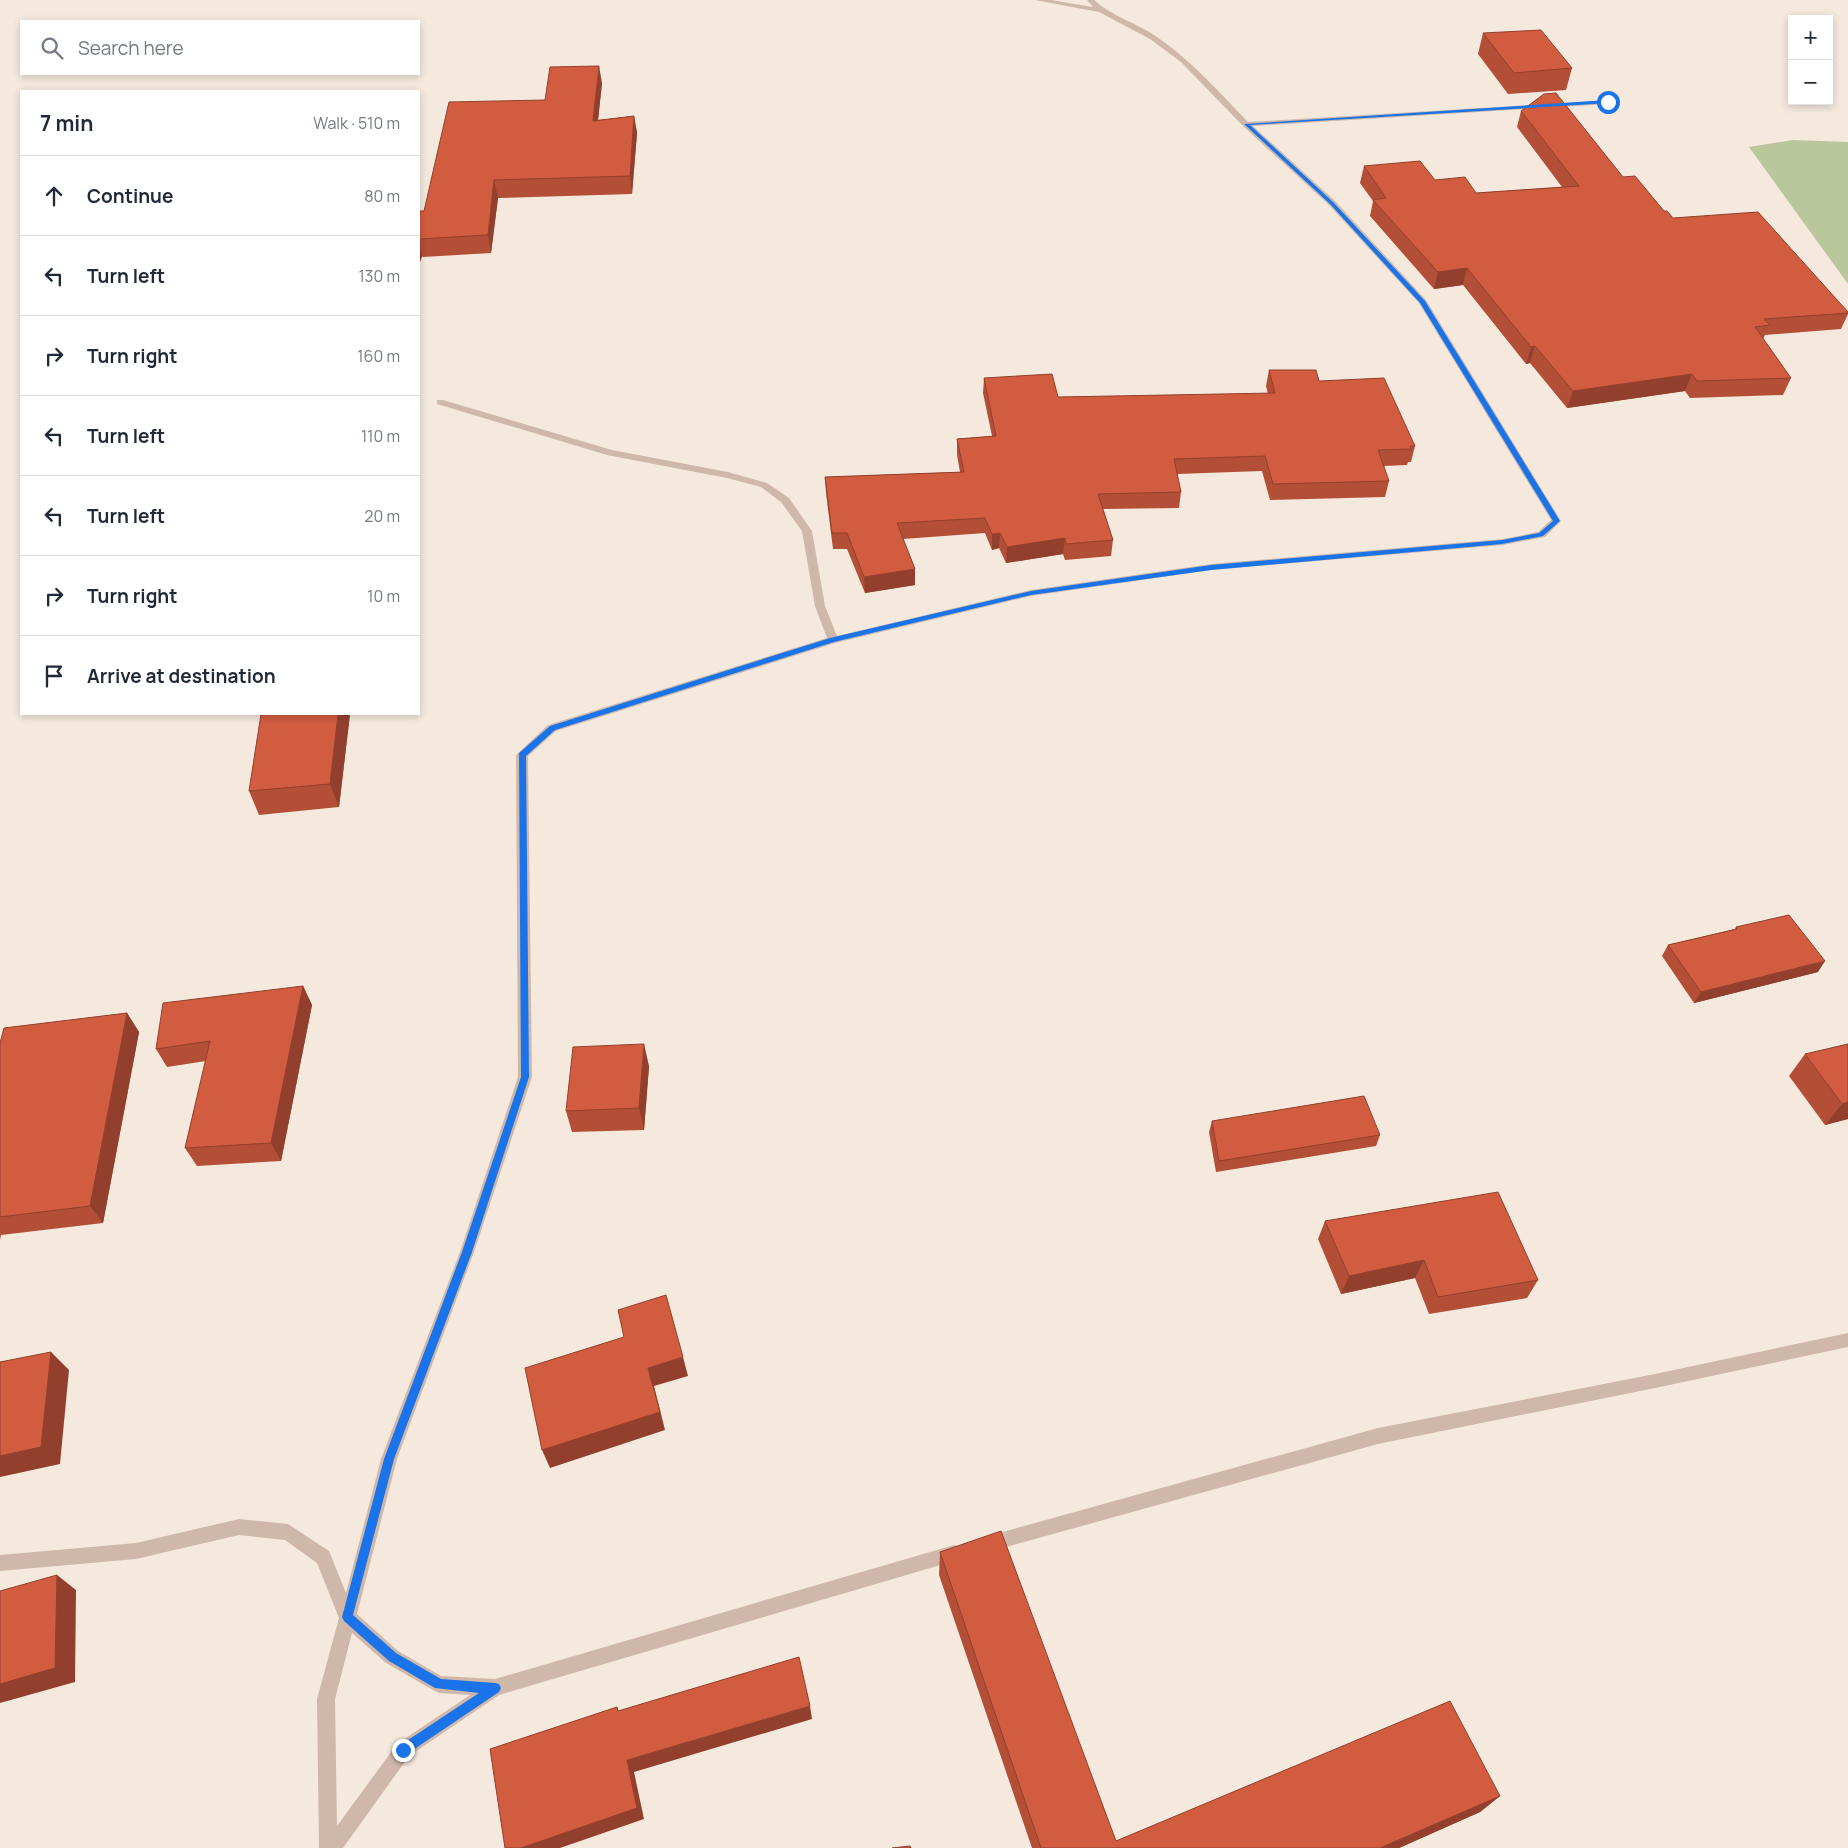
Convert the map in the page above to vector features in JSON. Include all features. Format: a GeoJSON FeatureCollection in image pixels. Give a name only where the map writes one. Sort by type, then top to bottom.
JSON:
{"type":"FeatureCollection","features":[{"type":"Feature","properties":{"kind":"street"},"geometry":{"type":"LineString","coordinates":[[1038,0],[1101,10]]}},
{"type":"Feature","properties":{"kind":"street"},"geometry":{"type":"LineString","coordinates":[[328,1848],[326,1699],[389,1459],[467,1252],[525,1077],[522,755],[552,728],[833,640],[1031,593],[1211,567],[1502,542],[1541,535],[1556,521],[1423,302],[1332,203],[1246,124],[1184,60],[1153,37],[1101,10],[1090,0]]}},
{"type":"Feature","properties":{"kind":"street"},"geometry":{"type":"LineString","coordinates":[[1246,124],[1608,102]]}},
{"type":"Feature","properties":{"kind":"street"},"geometry":{"type":"LineString","coordinates":[[440,402],[610,453],[728,475],[764,485],[785,500],[807,531],[820,606],[833,640]]}},
{"type":"Feature","properties":{"kind":"street"},"geometry":{"type":"LineString","coordinates":[[332,1848],[403,1750],[495,1688],[990,1543],[1378,1436],[1655,1381],[1848,1340]]}},
{"type":"Feature","properties":{"kind":"street"},"geometry":{"type":"LineString","coordinates":[[0,1563],[136,1551],[240,1527],[288,1532],[323,1557],[347,1617],[392,1657],[439,1684],[495,1688]]}},
{"type":"Feature","properties":{"kind":"green space"},"geometry":{"type":"Polygon","coordinates":[[[1793,140],[1848,142],[1848,284],[1749,147],[1793,140]]]}},
{"type":"Feature","properties":{"kind":"building"},"geometry":{"type":"Polygon","coordinates":[[[1541,30],[1572,68],[1514,73],[1483,33],[1541,30]]]}},
{"type":"Feature","properties":{"kind":"building"},"geometry":{"type":"Polygon","coordinates":[[[599,66],[593,121],[634,116],[630,176],[494,180],[488,235],[420,239],[420,211],[424,211],[449,102],[545,100],[550,67],[599,66]]]}},
{"type":"Feature","properties":{"kind":"building"},"geometry":{"type":"Polygon","coordinates":[[[1556,93],[1623,177],[1635,176],[1664,211],[1667,211],[1673,218],[1758,212],[1848,312],[1764,319],[1770,325],[1755,327],[1791,378],[1697,381],[1692,374],[1573,391],[1535,346],[1531,347],[1467,268],[1438,272],[1373,200],[1386,198],[1364,166],[1420,161],[1435,180],[1465,177],[1476,193],[1579,186],[1521,111],[1544,94],[1556,93]]]}},
{"type":"Feature","properties":{"kind":"building"},"geometry":{"type":"Polygon","coordinates":[[[1269,370],[1316,370],[1319,381],[1384,378],[1415,446],[1410,446],[1411,449],[1378,450],[1389,481],[1273,484],[1265,456],[1174,459],[1181,492],[1098,494],[1113,540],[1066,544],[1065,538],[1007,547],[1000,533],[992,534],[985,518],[897,523],[915,569],[864,577],[847,533],[832,533],[825,477],[964,472],[957,439],[996,436],[984,378],[1052,374],[1058,397],[1275,393],[1269,370]]]}},
{"type":"Feature","properties":{"kind":"building"},"geometry":{"type":"Polygon","coordinates":[[[261,715],[338,715],[330,784],[249,791],[261,715]]]}},
{"type":"Feature","properties":{"kind":"building"},"geometry":{"type":"Polygon","coordinates":[[[1789,915],[1825,961],[1701,992],[1668,945],[1737,929],[1736,927],[1789,915]]]}},
{"type":"Feature","properties":{"kind":"building"},"geometry":{"type":"Polygon","coordinates":[[[303,986],[271,1143],[185,1148],[210,1041],[156,1049],[163,1003],[303,986]]]}},
{"type":"Feature","properties":{"kind":"building"},"geometry":{"type":"Polygon","coordinates":[[[127,1013],[90,1206],[0,1217],[0,1043],[4,1028],[127,1013]]]}},
{"type":"Feature","properties":{"kind":"building"},"geometry":{"type":"Polygon","coordinates":[[[644,1044],[639,1108],[566,1111],[573,1047],[644,1044]]]}},
{"type":"Feature","properties":{"kind":"building"},"geometry":{"type":"Polygon","coordinates":[[[1848,1044],[1848,1102],[1842,1104],[1805,1054],[1848,1044]]]}},
{"type":"Feature","properties":{"kind":"building"},"geometry":{"type":"Polygon","coordinates":[[[1364,1096],[1380,1135],[1219,1161],[1212,1121],[1364,1096]]]}},
{"type":"Feature","properties":{"kind":"building"},"geometry":{"type":"Polygon","coordinates":[[[1498,1192],[1538,1280],[1438,1297],[1424,1260],[1349,1276],[1325,1221],[1498,1192]]]}},
{"type":"Feature","properties":{"kind":"building"},"geometry":{"type":"Polygon","coordinates":[[[666,1295],[683,1357],[648,1368],[660,1412],[542,1450],[525,1368],[624,1337],[618,1310],[666,1295]]]}},
{"type":"Feature","properties":{"kind":"building"},"geometry":{"type":"Polygon","coordinates":[[[51,1352],[41,1447],[0,1456],[0,1362],[51,1352]]]}},
{"type":"Feature","properties":{"kind":"building"},"geometry":{"type":"Polygon","coordinates":[[[1001,1531],[1116,1841],[1450,1701],[1500,1796],[1380,1848],[1041,1848],[940,1552],[1001,1531]]]}},
{"type":"Feature","properties":{"kind":"building"},"geometry":{"type":"Polygon","coordinates":[[[57,1575],[55,1668],[0,1684],[0,1591],[57,1575]]]}},
{"type":"Feature","properties":{"kind":"building"},"geometry":{"type":"Polygon","coordinates":[[[799,1657],[810,1706],[627,1760],[637,1808],[521,1848],[505,1848],[490,1749],[617,1707],[618,1711],[799,1657]]]}},
{"type":"Feature","properties":{"kind":"building"},"geometry":{"type":"Polygon","coordinates":[[[910,1846],[911,1848],[892,1848],[910,1846]]]}},
{"type":"Feature","properties":{"kind":"route"},"geometry":{"type":"LineString","coordinates":[[403,1750],[495,1688],[439,1684],[392,1657],[347,1617],[389,1459],[467,1252],[525,1077],[522,755],[552,728],[833,640],[1031,593],[1211,567],[1502,542],[1541,535],[1556,521],[1423,302],[1332,203],[1246,124],[1608,102]]}}]}
